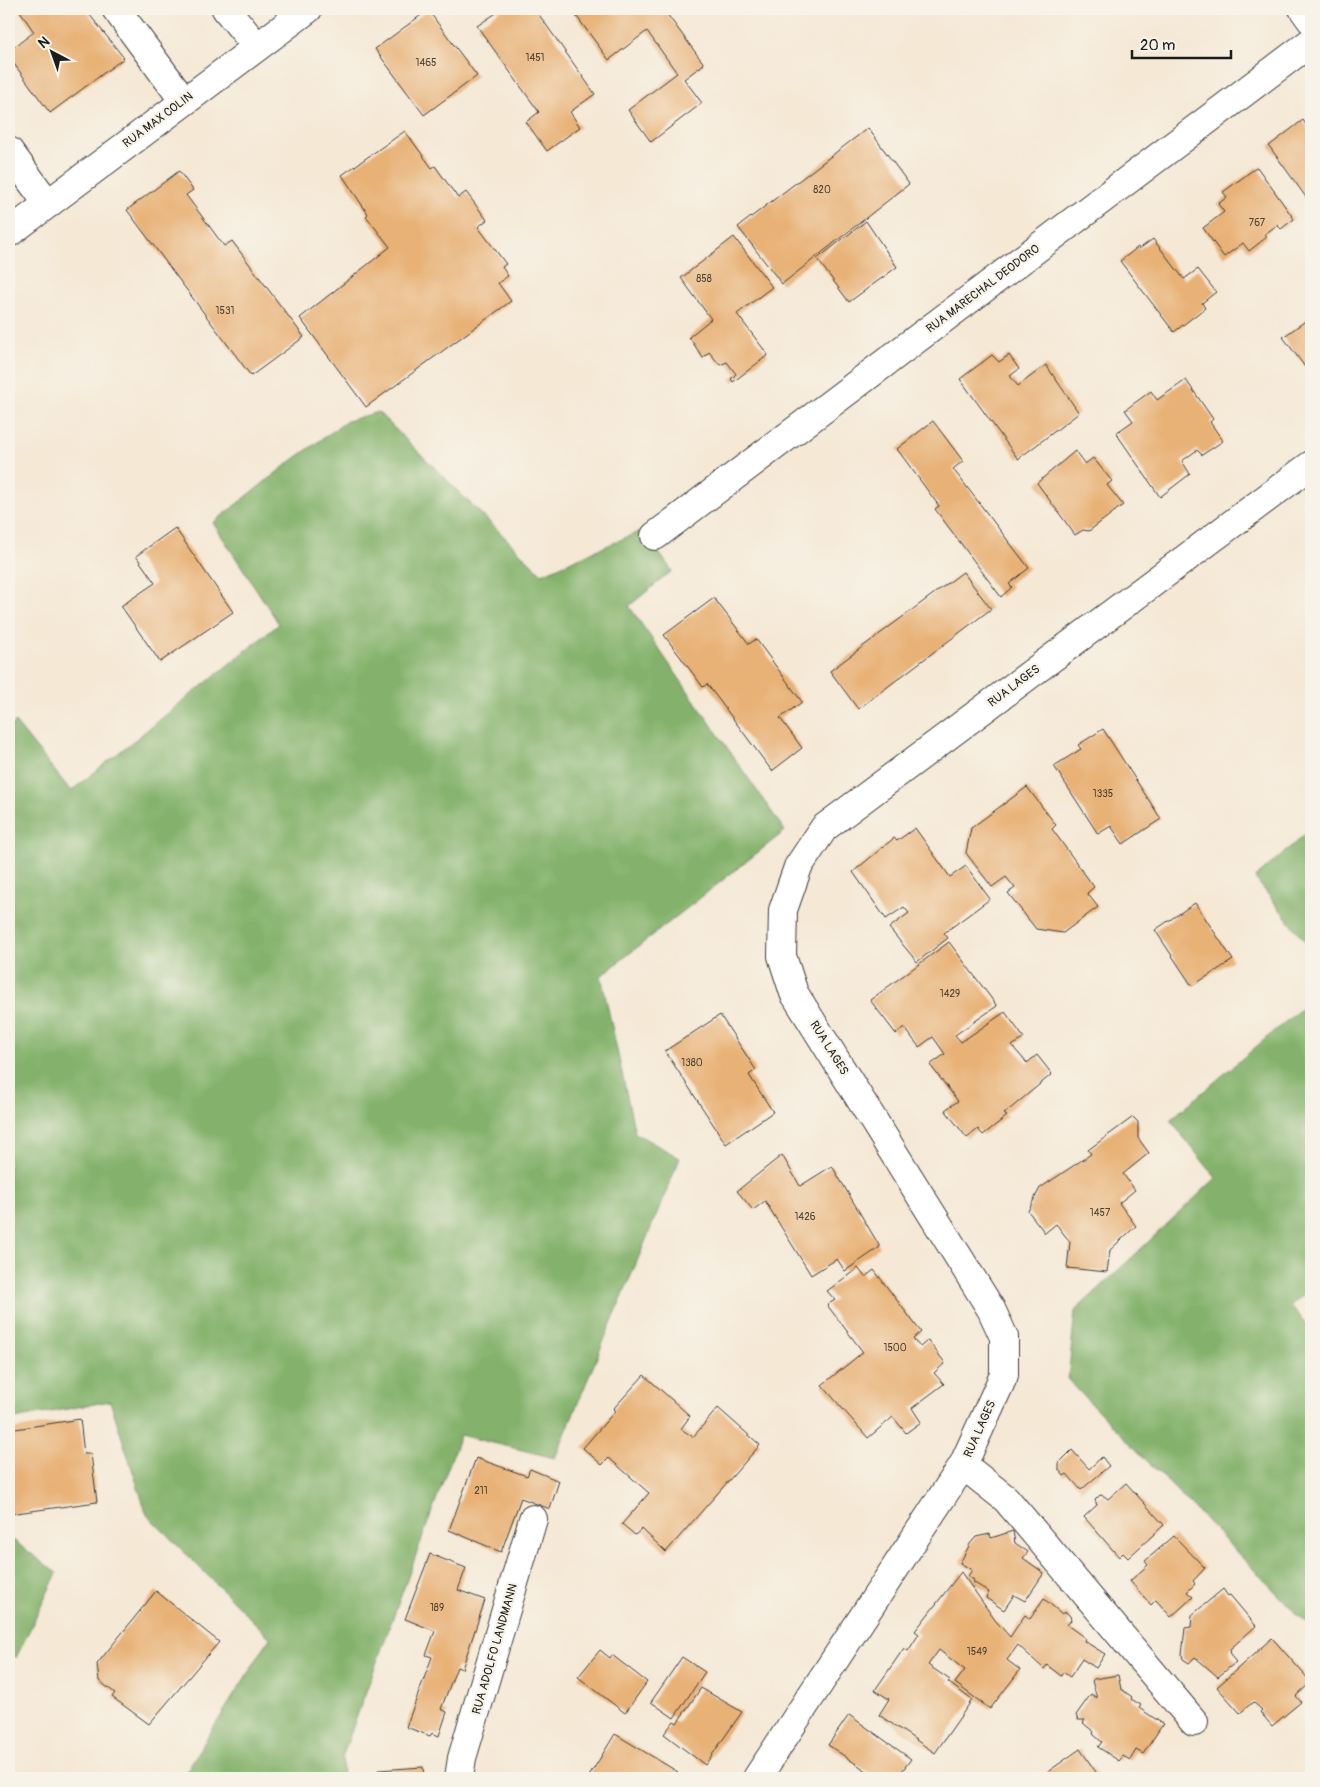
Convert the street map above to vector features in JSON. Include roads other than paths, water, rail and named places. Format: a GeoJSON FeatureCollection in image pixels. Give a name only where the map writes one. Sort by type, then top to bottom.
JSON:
{"type":"FeatureCollection","features":[{"type":"Feature","properties":{"kind":"street"},"geometry":{"type":"LineString","coordinates":[[116,9],[184,101]]}},
{"type":"Feature","properties":{"kind":"street"},"geometry":{"type":"LineString","coordinates":[[226,9],[257,47]]}},
{"type":"Feature","properties":{"kind":"street","name":"RUA MAX COLIN"},"geometry":{"type":"LineString","coordinates":[[9,233],[308,9]]}},
{"type":"Feature","properties":{"kind":"street"},"geometry":{"type":"LineString","coordinates":[[1303,9],[1311,20]]}},
{"type":"Feature","properties":{"kind":"street","name":"RUA MARECHAL DEODORO"},"geometry":{"type":"LineString","coordinates":[[655,536],[1311,42]]}},
{"type":"Feature","properties":{"kind":"street"},"geometry":{"type":"LineString","coordinates":[[9,151],[48,204]]}},
{"type":"Feature","properties":{"kind":"street","name":"RUA LAGES"},"geometry":{"type":"LineString","coordinates":[[756,1778],[963,1465],[1004,1375],[1004,1337],[991,1309],[794,993],[782,956],[783,910],[798,867],[824,828],[1311,465]]}},
{"type":"Feature","properties":{"kind":"street"},"geometry":{"type":"LineString","coordinates":[[963,1465],[1006,1499],[1194,1722]]}},
{"type":"Feature","properties":{"kind":"street","name":"RUA ADOLFO LANDMANN"},"geometry":{"type":"LineString","coordinates":[[459,1778],[462,1758],[533,1519]]}}]}
